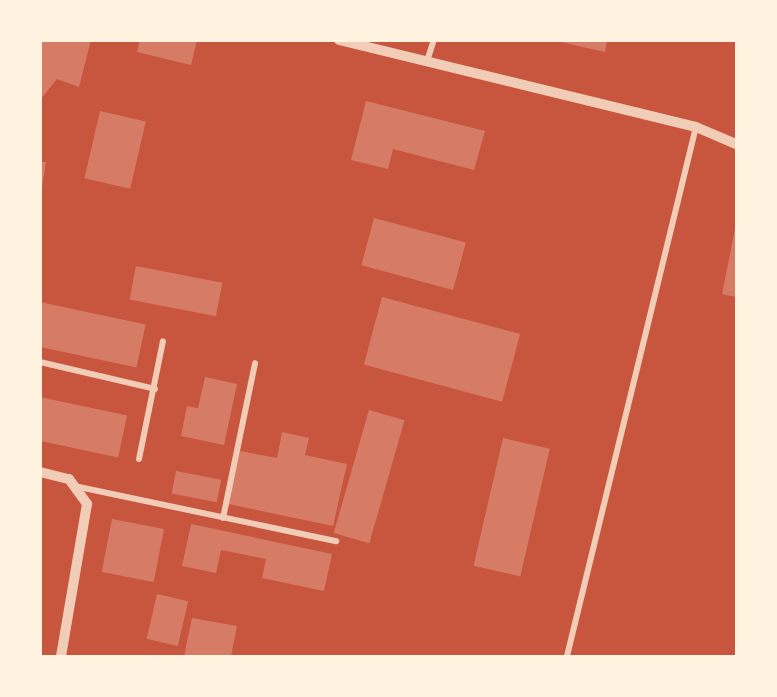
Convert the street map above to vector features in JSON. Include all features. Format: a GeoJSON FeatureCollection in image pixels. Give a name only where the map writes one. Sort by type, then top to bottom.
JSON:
{"type":"FeatureCollection","features":[{"type":"Feature","properties":{"kind":"street"},"geometry":{"type":"LineString","coordinates":[[339,40],[696,127],[736,144]]}},
{"type":"Feature","properties":{"kind":"street"},"geometry":{"type":"LineString","coordinates":[[427,62],[434,40]]}},
{"type":"Feature","properties":{"kind":"street"},"geometry":{"type":"LineString","coordinates":[[567,657],[696,127]]}},
{"type":"Feature","properties":{"kind":"street"},"geometry":{"type":"LineString","coordinates":[[139,459],[155,389],[163,340]]}},
{"type":"Feature","properties":{"kind":"street"},"geometry":{"type":"LineString","coordinates":[[40,362],[155,389]]}},
{"type":"Feature","properties":{"kind":"street"},"geometry":{"type":"LineString","coordinates":[[223,518],[255,363]]}},
{"type":"Feature","properties":{"kind":"street"},"geometry":{"type":"LineString","coordinates":[[40,472],[79,487],[336,541]]}},
{"type":"Feature","properties":{"kind":"street"},"geometry":{"type":"LineString","coordinates":[[61,657],[88,520],[79,487]]}},
{"type":"Feature","properties":{"kind":"building"},"geometry":{"type":"Polygon","coordinates":[[[40,40],[91,40],[79,87],[57,79],[40,100],[40,40]]]}},
{"type":"Feature","properties":{"kind":"building"},"geometry":{"type":"Polygon","coordinates":[[[140,40],[197,40],[191,65],[137,52],[140,40]]]}},
{"type":"Feature","properties":{"kind":"building"},"geometry":{"type":"Polygon","coordinates":[[[552,40],[607,40],[605,52],[552,40]]]}},
{"type":"Feature","properties":{"kind":"building"},"geometry":{"type":"Polygon","coordinates":[[[366,101],[485,131],[474,170],[393,149],[388,169],[351,160],[366,101]]]}},
{"type":"Feature","properties":{"kind":"building"},"geometry":{"type":"Polygon","coordinates":[[[100,111],[146,122],[130,189],[84,178],[100,111]]]}},
{"type":"Feature","properties":{"kind":"building"},"geometry":{"type":"Polygon","coordinates":[[[40,162],[46,162],[42,187],[40,187],[40,162]]]}},
{"type":"Feature","properties":{"kind":"building"},"geometry":{"type":"Polygon","coordinates":[[[374,218],[466,243],[453,290],[361,265],[374,218]]]}},
{"type":"Feature","properties":{"kind":"building"},"geometry":{"type":"Polygon","coordinates":[[[736,229],[736,297],[722,294],[736,229]]]}},
{"type":"Feature","properties":{"kind":"building"},"geometry":{"type":"Polygon","coordinates":[[[136,266],[222,283],[216,316],[130,299],[136,266]]]}},
{"type":"Feature","properties":{"kind":"building"},"geometry":{"type":"Polygon","coordinates":[[[382,297],[520,334],[502,402],[364,365],[382,297]]]}},
{"type":"Feature","properties":{"kind":"building"},"geometry":{"type":"Polygon","coordinates":[[[40,302],[146,324],[136,367],[40,347],[40,302]]]}},
{"type":"Feature","properties":{"kind":"building"},"geometry":{"type":"Polygon","coordinates":[[[205,377],[237,384],[224,445],[181,436],[187,406],[198,408],[205,377]]]}},
{"type":"Feature","properties":{"kind":"building"},"geometry":{"type":"Polygon","coordinates":[[[40,397],[127,416],[118,458],[40,441],[40,397]]]}},
{"type":"Feature","properties":{"kind":"building"},"geometry":{"type":"Polygon","coordinates":[[[369,410],[405,420],[369,543],[334,533],[369,410]]]}},
{"type":"Feature","properties":{"kind":"building"},"geometry":{"type":"Polygon","coordinates":[[[282,432],[309,438],[305,455],[347,464],[333,526],[228,504],[240,451],[277,458],[282,432]]]}},
{"type":"Feature","properties":{"kind":"building"},"geometry":{"type":"Polygon","coordinates":[[[503,438],[550,449],[520,576],[474,566],[503,438]]]}},
{"type":"Feature","properties":{"kind":"building"},"geometry":{"type":"Polygon","coordinates":[[[176,471],[221,480],[217,502],[172,494],[176,471]]]}},
{"type":"Feature","properties":{"kind":"building"},"geometry":{"type":"Polygon","coordinates":[[[112,519],[164,529],[154,582],[102,572],[112,519]]]}},
{"type":"Feature","properties":{"kind":"building"},"geometry":{"type":"Polygon","coordinates":[[[191,524],[332,554],[324,591],[262,578],[266,559],[221,550],[216,573],[182,566],[191,524]]]}},
{"type":"Feature","properties":{"kind":"building"},"geometry":{"type":"Polygon","coordinates":[[[157,594],[188,601],[178,646],[147,639],[157,594]]]}},
{"type":"Feature","properties":{"kind":"building"},"geometry":{"type":"Polygon","coordinates":[[[192,618],[237,626],[231,656],[184,656],[192,618]]]}}]}
